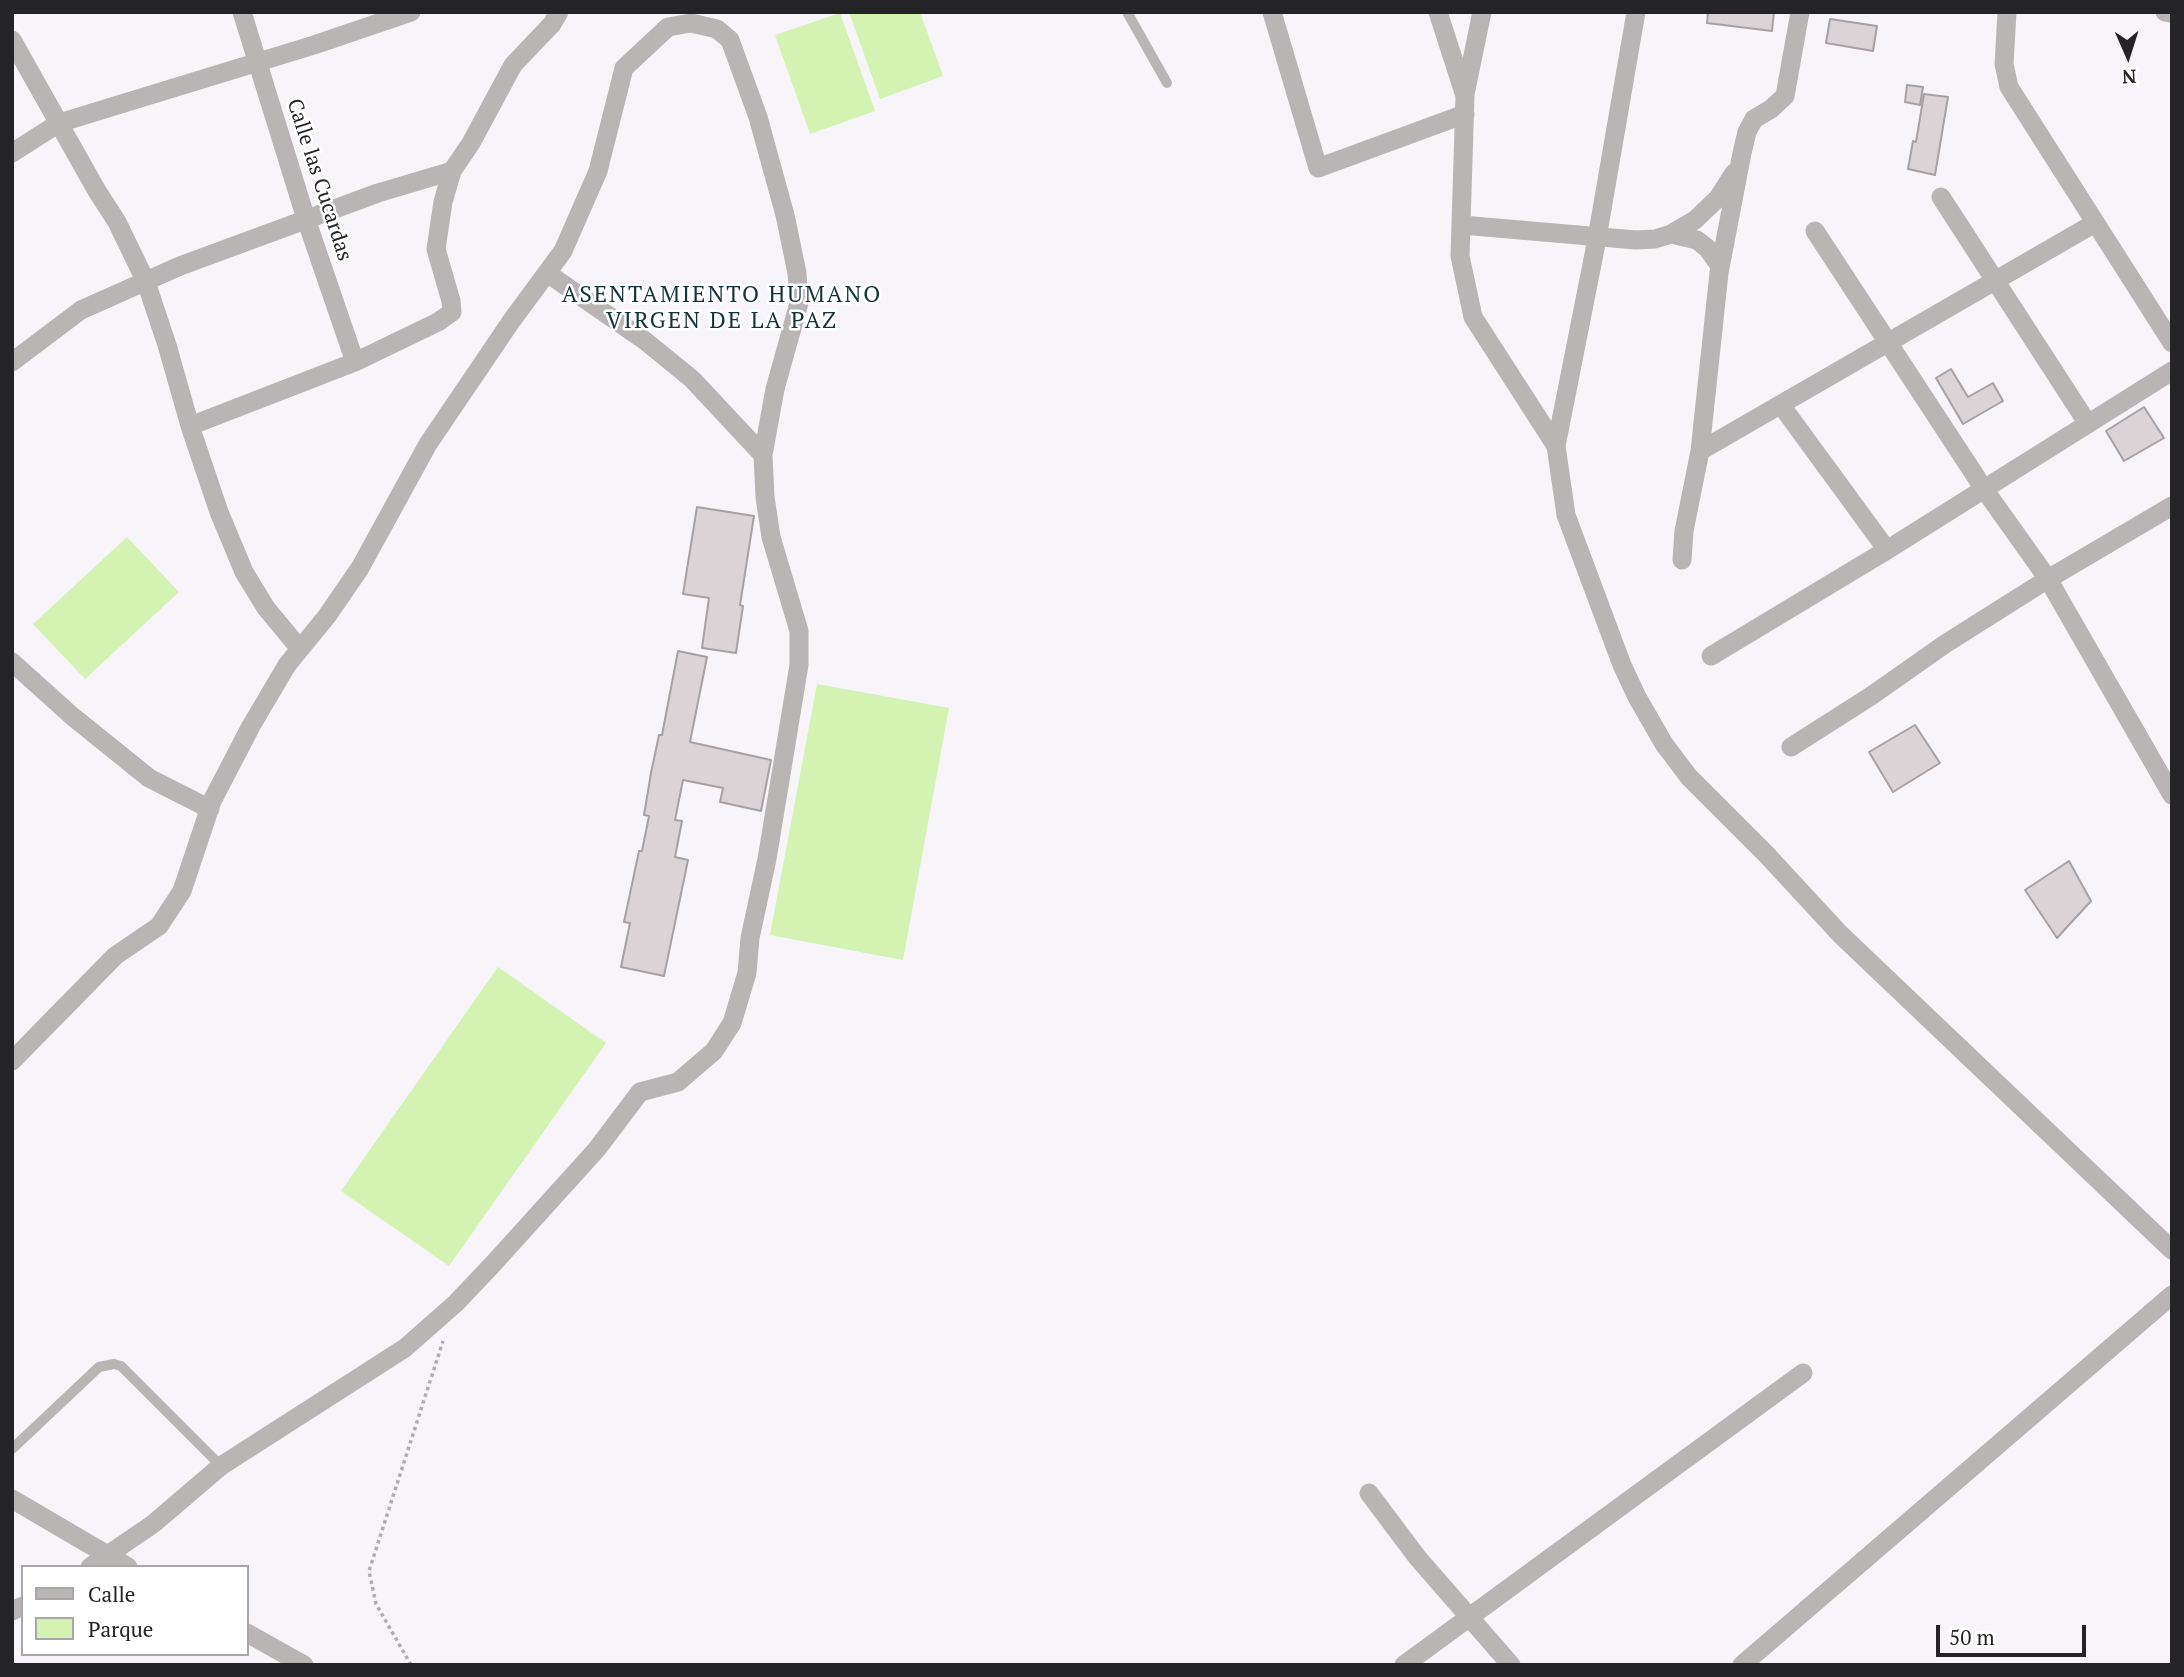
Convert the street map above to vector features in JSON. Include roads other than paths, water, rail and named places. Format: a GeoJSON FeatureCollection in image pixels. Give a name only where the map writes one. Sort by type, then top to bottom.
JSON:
{"type":"FeatureCollection","features":[{"type":"Feature","properties":{"kind":"street","name":"Calle las Cucardas"},"geometry":{"type":"LineString","coordinates":[[242,12],[306,219],[355,362]]}},
{"type":"Feature","properties":{"kind":"street"},"geometry":{"type":"LineString","coordinates":[[12,153],[59,123],[257,61],[314,46],[411,12]]}},
{"type":"Feature","properties":{"kind":"street"},"geometry":{"type":"LineString","coordinates":[[190,426],[355,362],[438,322],[452,312],[436,249],[443,202],[452,172],[471,143],[513,65],[552,24],[559,12]]}},
{"type":"Feature","properties":{"kind":"street"},"geometry":{"type":"LineString","coordinates":[[1272,12],[1318,168],[1465,105]]}},
{"type":"Feature","properties":{"kind":"street"},"geometry":{"type":"LineString","coordinates":[[1438,12],[1465,105]]}},
{"type":"Feature","properties":{"kind":"street"},"geometry":{"type":"LineString","coordinates":[[1482,12],[1465,105],[1461,256],[1473,317],[1556,446]]}},
{"type":"Feature","properties":{"kind":"street"},"geometry":{"type":"LineString","coordinates":[[1636,12],[1597,237],[1556,446],[1566,515],[1622,665],[1664,744],[1689,777],[1766,854],[1840,934],[2172,1250]]}},
{"type":"Feature","properties":{"kind":"street"},"geometry":{"type":"LineString","coordinates":[[1682,560],[1684,531],[1700,451],[1720,266],[1746,132],[1754,119],[1772,109],[1785,96],[1800,12]]}},
{"type":"Feature","properties":{"kind":"street"},"geometry":{"type":"LineString","coordinates":[[2007,12],[2004,64],[2009,88],[2172,343]]}},
{"type":"Feature","properties":{"kind":"street"},"geometry":{"type":"LineString","coordinates":[[2165,12],[2172,13]]}},
{"type":"Feature","properties":{"kind":"street"},"geometry":{"type":"LineString","coordinates":[[12,1061],[115,956],[159,926],[182,891],[209,808],[251,726],[287,665],[360,568],[428,444],[498,340],[563,251],[598,171],[624,68],[668,27],[691,23],[717,29],[730,40],[758,117],[785,215],[797,274],[799,303],[775,389],[763,455],[771,537],[790,593],[799,631],[799,665],[767,859],[750,937],[747,974],[732,1023],[714,1051],[678,1082],[640,1093],[597,1149],[456,1303],[405,1348],[221,1466],[153,1524],[93,1565]]}},
{"type":"Feature","properties":{"kind":"street"},"geometry":{"type":"LineString","coordinates":[[12,40],[117,222],[146,282],[219,512],[244,572],[266,608],[299,649]]}},
{"type":"Feature","properties":{"kind":"street"},"geometry":{"type":"LineString","coordinates":[[1462,225],[1636,240],[1655,239],[1671,234],[1695,220],[1718,198],[1740,164]]}},
{"type":"Feature","properties":{"kind":"street"},"geometry":{"type":"LineString","coordinates":[[12,362],[81,310],[180,266],[378,193],[452,172]]}},
{"type":"Feature","properties":{"kind":"street"},"geometry":{"type":"LineString","coordinates":[[1941,197],[2088,424]]}},
{"type":"Feature","properties":{"kind":"street"},"geometry":{"type":"LineString","coordinates":[[1700,451],[2095,223]]}},
{"type":"Feature","properties":{"kind":"street"},"geometry":{"type":"LineString","coordinates":[[1815,231],[1984,489],[2048,579],[2172,794]]}},
{"type":"Feature","properties":{"kind":"street"},"geometry":{"type":"LineString","coordinates":[[1671,234],[1698,240],[1720,266]]}},
{"type":"Feature","properties":{"kind":"street"},"geometry":{"type":"LineString","coordinates":[[547,273],[644,340],[692,379],[763,455]]}},
{"type":"Feature","properties":{"kind":"street"},"geometry":{"type":"LineString","coordinates":[[1711,656],[1887,550],[2172,371]]}},
{"type":"Feature","properties":{"kind":"street"},"geometry":{"type":"LineString","coordinates":[[1781,405],[1887,550]]}},
{"type":"Feature","properties":{"kind":"street"},"geometry":{"type":"LineString","coordinates":[[1791,747],[1945,644],[2172,506]]}},
{"type":"Feature","properties":{"kind":"street"},"geometry":{"type":"LineString","coordinates":[[12,662],[72,716],[149,778],[209,808]]}},
{"type":"Feature","properties":{"kind":"street"},"geometry":{"type":"LineString","coordinates":[[1742,1665],[2172,1295]]}},
{"type":"Feature","properties":{"kind":"street"},"geometry":{"type":"LineString","coordinates":[[1404,1665],[1803,1373]]}},
{"type":"Feature","properties":{"kind":"street"},"geometry":{"type":"LineString","coordinates":[[1369,1493],[1417,1557],[1511,1665]]}},
{"type":"Feature","properties":{"kind":"street"},"geometry":{"type":"LineString","coordinates":[[12,1500],[124,1565]]}},
{"type":"Feature","properties":{"kind":"street"},"geometry":{"type":"LineString","coordinates":[[248,1634],[304,1665]]}},
{"type":"Feature","properties":{"kind":"lane"},"geometry":{"type":"LineString","coordinates":[[1126,12],[1167,83]]}},
{"type":"Feature","properties":{"kind":"lane"},"geometry":{"type":"LineString","coordinates":[[12,1449],[99,1367],[114,1364],[121,1366],[221,1466]]}},
{"type":"Feature","properties":{"kind":"district","name":"ASENTAMIENTO HUMANO VIRGEN DE LA PAZ"},"geometry":{"type":"Point","coordinates":[722,308]}}]}
